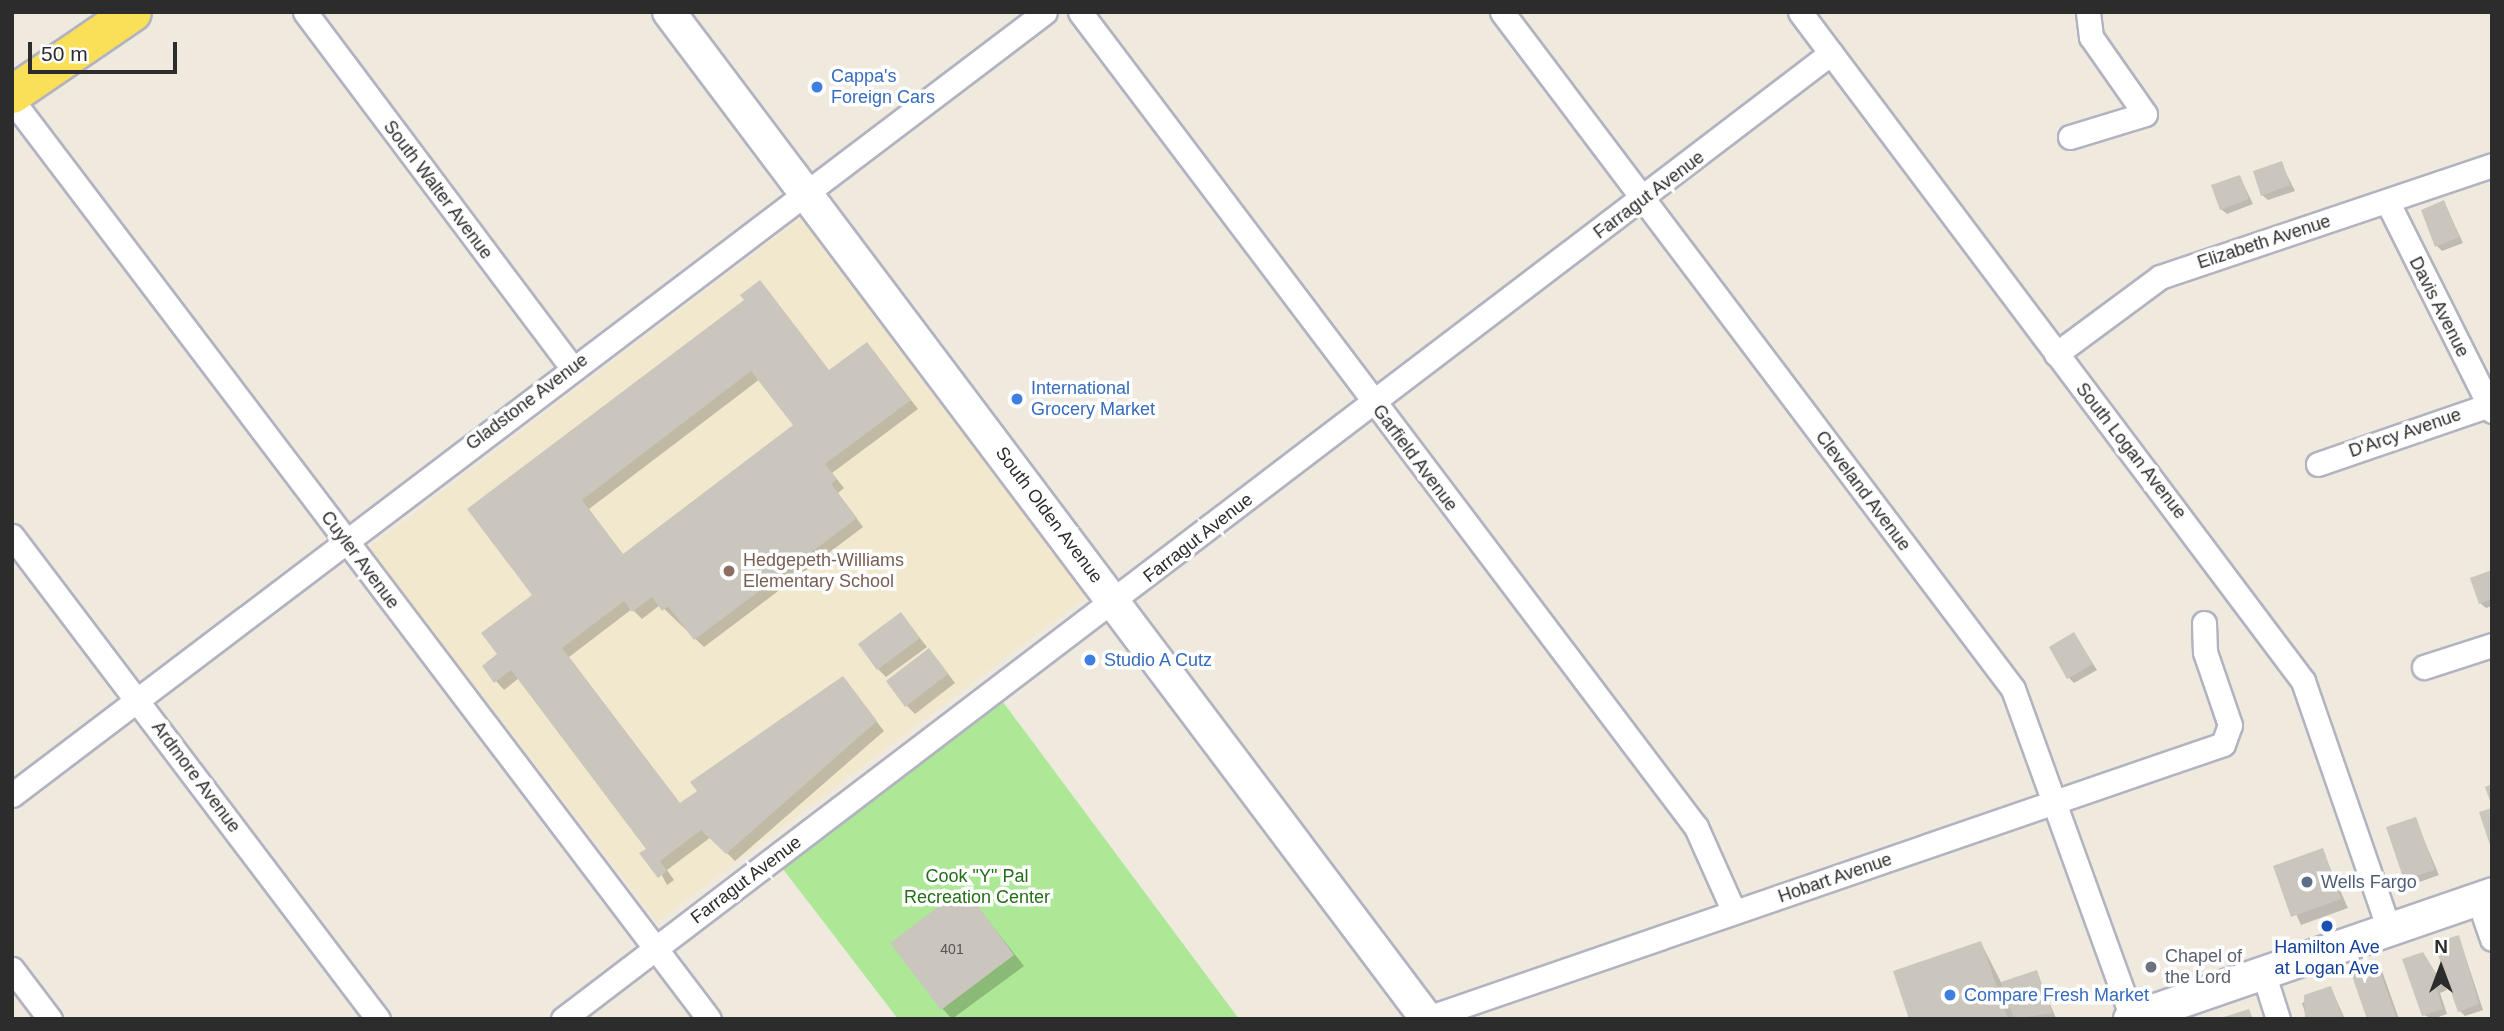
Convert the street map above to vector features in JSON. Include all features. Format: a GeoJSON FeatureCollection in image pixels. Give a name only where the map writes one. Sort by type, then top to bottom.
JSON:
{"type":"FeatureCollection","features":[{"type":"Feature","properties":{"kind":"main road"},"geometry":{"type":"LineString","coordinates":[[12,94],[132,12]]}},
{"type":"Feature","properties":{"kind":"main road","name":"South Olden Avenue"},"geometry":{"type":"LineString","coordinates":[[669,12],[1427,1018]]}},
{"type":"Feature","properties":{"kind":"main road"},"geometry":{"type":"LineString","coordinates":[[2131,1018],[2485,897]]}},
{"type":"Feature","properties":{"kind":"street","name":"South Walter Avenue"},"geometry":{"type":"LineString","coordinates":[[305,12],[572,368]]}},
{"type":"Feature","properties":{"kind":"street","name":"Gladstone Avenue"},"geometry":{"type":"LineString","coordinates":[[12,795],[1045,12]]}},
{"type":"Feature","properties":{"kind":"street","name":"Garfield Avenue"},"geometry":{"type":"LineString","coordinates":[[1080,12],[1696,827],[1734,912]]}},
{"type":"Feature","properties":{"kind":"street","name":"Cleveland Avenue"},"geometry":{"type":"LineString","coordinates":[[1502,12],[2013,689],[2055,799],[2131,1018]]}},
{"type":"Feature","properties":{"kind":"street","name":"South Logan Avenue"},"geometry":{"type":"LineString","coordinates":[[1800,12],[2303,681],[2389,929]]}},
{"type":"Feature","properties":{"kind":"street"},"geometry":{"type":"LineString","coordinates":[[2070,137],[2145,114],[2091,37],[2088,12]]}},
{"type":"Feature","properties":{"kind":"street","name":"Farragut Avenue"},"geometry":{"type":"LineString","coordinates":[[563,1019],[1643,201],[1831,53]]}},
{"type":"Feature","properties":{"kind":"street","name":"Cuyler Avenue"},"geometry":{"type":"LineString","coordinates":[[12,100],[709,1019]]}},
{"type":"Feature","properties":{"kind":"street","name":"Elizabeth Avenue"},"geometry":{"type":"LineString","coordinates":[[2056,354],[2160,276],[2492,165]]}},
{"type":"Feature","properties":{"kind":"street","name":"Davis Avenue"},"geometry":{"type":"LineString","coordinates":[[2387,201],[2491,406]]}},
{"type":"Feature","properties":{"kind":"street","name":"D'Arcy Avenue"},"geometry":{"type":"LineString","coordinates":[[2318,464],[2491,406]]}},
{"type":"Feature","properties":{"kind":"street","name":"Ardmore Avenue"},"geometry":{"type":"LineString","coordinates":[[12,537],[378,1019]]}},
{"type":"Feature","properties":{"kind":"street","name":"Hobart Avenue"},"geometry":{"type":"LineString","coordinates":[[1427,1018],[2055,799],[2223,744],[2230,725],[2205,652],[2204,623]]}},
{"type":"Feature","properties":{"kind":"street"},"geometry":{"type":"LineString","coordinates":[[2424,667],[2492,645]]}},
{"type":"Feature","properties":{"kind":"street"},"geometry":{"type":"LineString","coordinates":[[2485,897],[2492,939]]}},
{"type":"Feature","properties":{"kind":"street"},"geometry":{"type":"LineString","coordinates":[[12,969],[44,1017]]}},
{"type":"Feature","properties":{"kind":"street"},"geometry":{"type":"LineString","coordinates":[[2263,972],[2278,1019]]}},
{"type":"Feature","properties":{"kind":"shaded area","name":"Hedgepeth-Williams Elementary School"},"geometry":{"type":"Polygon","coordinates":[[[801,218],[1089,594],[657,922],[369,548],[801,218]]]}},
{"type":"Feature","properties":{"kind":"green space","name":"Cook \"Y\" Pal Recreation Center"},"geometry":{"type":"Polygon","coordinates":[[[1003,702],[1239,1019],[898,1019],[783,869],[1003,702]]]}},
{"type":"Feature","properties":{"kind":"building"},"geometry":{"type":"Polygon","coordinates":[[[2282,161],[2290,185],[2261,196],[2253,171],[2282,161]]]}},
{"type":"Feature","properties":{"kind":"building"},"geometry":{"type":"Polygon","coordinates":[[[2240,175],[2249,199],[2220,210],[2211,185],[2240,175]]]}},
{"type":"Feature","properties":{"kind":"building"},"geometry":{"type":"Polygon","coordinates":[[[2444,200],[2459,237],[2435,247],[2421,210],[2444,200]]]}},
{"type":"Feature","properties":{"kind":"building"},"geometry":{"type":"Polygon","coordinates":[[[760,280],[829,370],[867,342],[911,400],[825,464],[837,479],[831,484],[857,518],[694,640],[668,606],[662,611],[652,597],[632,612],[624,601],[562,648],[680,803],[697,791],[690,782],[843,676],[877,721],[726,854],[701,830],[660,861],[667,871],[658,878],[639,853],[646,849],[511,670],[494,683],[482,666],[497,654],[481,633],[532,595],[467,509],[744,300],[740,295],[760,280]],[[751,371],[582,500],[623,554],[793,425],[751,371]]]}},
{"type":"Feature","properties":{"kind":"building"},"geometry":{"type":"Polygon","coordinates":[[[2492,570],[2492,599],[2479,604],[2470,578],[2492,570]]]}},
{"type":"Feature","properties":{"kind":"building"},"geometry":{"type":"Polygon","coordinates":[[[901,612],[920,638],[877,670],[858,644],[901,612]]]}},
{"type":"Feature","properties":{"kind":"building"},"geometry":{"type":"Polygon","coordinates":[[[2074,632],[2093,664],[2067,679],[2049,647],[2074,632]]]}},
{"type":"Feature","properties":{"kind":"building"},"geometry":{"type":"Polygon","coordinates":[[[929,648],[948,674],[905,707],[886,681],[929,648]]]}},
{"type":"Feature","properties":{"kind":"building"},"geometry":{"type":"Polygon","coordinates":[[[2492,784],[2492,804],[2491,804],[2485,787],[2492,784]]]}},
{"type":"Feature","properties":{"kind":"building"},"geometry":{"type":"Polygon","coordinates":[[[2492,808],[2492,848],[2491,848],[2479,812],[2492,808]]]}},
{"type":"Feature","properties":{"kind":"building"},"geometry":{"type":"Polygon","coordinates":[[[2416,817],[2435,870],[2404,880],[2386,827],[2416,817]]]}},
{"type":"Feature","properties":{"kind":"building","name":"Wells Fargo"},"geometry":{"type":"Polygon","coordinates":[[[2323,848],[2341,899],[2291,917],[2273,866],[2323,848]]]}},
{"type":"Feature","properties":{"kind":"building"},"geometry":{"type":"Polygon","coordinates":[[[964,887],[1014,955],[941,1010],[890,943],[964,887]]]}},
{"type":"Feature","properties":{"kind":"building"},"geometry":{"type":"Polygon","coordinates":[[[2459,935],[2479,1004],[2458,1012],[2434,943],[2459,935]]]}},
{"type":"Feature","properties":{"kind":"building","name":"Compare Fresh Market"},"geometry":{"type":"Polygon","coordinates":[[[1981,941],[2008,1019],[1909,1019],[1893,971],[1981,941]]]}},
{"type":"Feature","properties":{"kind":"building"},"geometry":{"type":"Polygon","coordinates":[[[2423,952],[2443,985],[2436,988],[2443,1009],[2422,1016],[2402,959],[2423,952]]]}},
{"type":"Feature","properties":{"kind":"building"},"geometry":{"type":"Polygon","coordinates":[[[2377,963],[2397,1019],[2367,1019],[2351,973],[2377,963]]]}},
{"type":"Feature","properties":{"kind":"building"},"geometry":{"type":"Polygon","coordinates":[[[2037,970],[2052,1013],[2014,1019],[2001,982],[2037,970]]]}},
{"type":"Feature","properties":{"kind":"building"},"geometry":{"type":"Polygon","coordinates":[[[2331,986],[2343,1019],[2305,1019],[2304,995],[2331,986]]]}},
{"type":"Feature","properties":{"kind":"building"},"geometry":{"type":"Polygon","coordinates":[[[2249,1009],[2253,1019],[2221,1019],[2221,1018],[2249,1009]]]}},
{"type":"Feature","properties":{"kind":"place","name":"Cappa's Foreign Cars"},"geometry":{"type":"Point","coordinates":[817,87]}},
{"type":"Feature","properties":{"kind":"place","name":"International Grocery Market"},"geometry":{"type":"Point","coordinates":[1017,399]}},
{"type":"Feature","properties":{"kind":"place","name":"Hedgepeth-Williams Elementary School"},"geometry":{"type":"Point","coordinates":[729,571]}},
{"type":"Feature","properties":{"kind":"place","name":"Studio A Cutz"},"geometry":{"type":"Point","coordinates":[1090,660]}},
{"type":"Feature","properties":{"kind":"place","name":"Wells Fargo"},"geometry":{"type":"Point","coordinates":[2307,882]}},
{"type":"Feature","properties":{"kind":"place","name":"Hamilton Ave at Logan Ave"},"geometry":{"type":"Point","coordinates":[2327,926]}},
{"type":"Feature","properties":{"kind":"place","name":"Chapel of the Lord"},"geometry":{"type":"Point","coordinates":[2151,967]}},
{"type":"Feature","properties":{"kind":"place","name":"Compare Fresh Market"},"geometry":{"type":"Point","coordinates":[1950,995]}}]}
